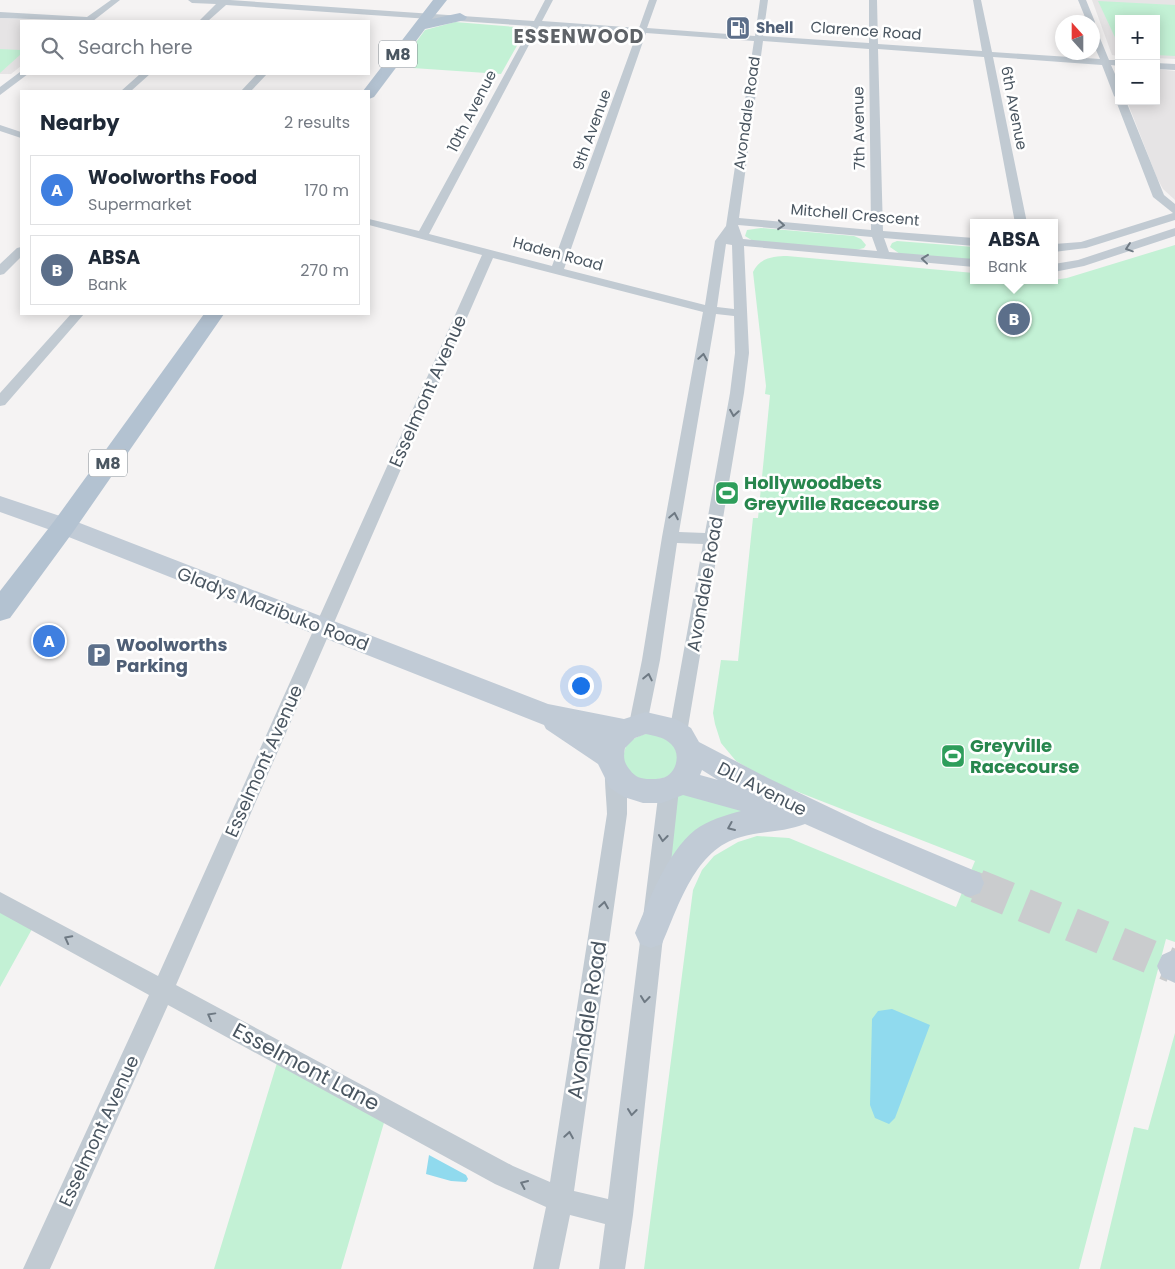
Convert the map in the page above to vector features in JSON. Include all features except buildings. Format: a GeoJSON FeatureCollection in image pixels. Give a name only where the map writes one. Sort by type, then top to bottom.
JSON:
{"type":"FeatureCollection","features":[{"type":"Feature","properties":{"kind":"main road","name":"M8"},"geometry":{"type":"LineString","coordinates":[[370,93],[440,0]]}},
{"type":"Feature","properties":{"kind":"main road"},"geometry":{"type":"LineString","coordinates":[[425,20],[460,17]]}},
{"type":"Feature","properties":{"kind":"main road","name":"M8"},"geometry":{"type":"LineString","coordinates":[[0,610],[64,526],[213,315]]}},
{"type":"Feature","properties":{"kind":"street"},"geometry":{"type":"LineString","coordinates":[[90,20],[116,0]]}},
{"type":"Feature","properties":{"kind":"street"},"geometry":{"type":"LineString","coordinates":[[192,0],[225,1],[319,12],[425,20]]}},
{"type":"Feature","properties":{"kind":"street"},"geometry":{"type":"LineString","coordinates":[[319,12],[330,0]]}},
{"type":"Feature","properties":{"kind":"street","name":"10th Avenue"},"geometry":{"type":"LineString","coordinates":[[422,236],[549,0]]}},
{"type":"Feature","properties":{"kind":"street","name":"9th Avenue"},"geometry":{"type":"LineString","coordinates":[[557,270],[653,0]]}},
{"type":"Feature","properties":{"kind":"street","name":"Avondale Road"},"geometry":{"type":"LineString","coordinates":[[631,727],[651,660],[670,537],[698,387],[721,241],[732,224],[764,0]]}},
{"type":"Feature","properties":{"kind":"street","name":"7th Avenue"},"geometry":{"type":"LineString","coordinates":[[873,0],[877,234],[884,254]]}},
{"type":"Feature","properties":{"kind":"street","name":"6th Avenue"},"geometry":{"type":"LineString","coordinates":[[977,0],[1020,219]]}},
{"type":"Feature","properties":{"kind":"street"},"geometry":{"type":"LineString","coordinates":[[1082,0],[1088,15]]}},
{"type":"Feature","properties":{"kind":"street"},"geometry":{"type":"LineString","coordinates":[[203,20],[225,1]]}},
{"type":"Feature","properties":{"kind":"street"},"geometry":{"type":"LineString","coordinates":[[0,15],[74,20]]}},
{"type":"Feature","properties":{"kind":"street","name":"Clarence Road"},"geometry":{"type":"LineString","coordinates":[[460,17],[1115,63]]}},
{"type":"Feature","properties":{"kind":"street"},"geometry":{"type":"LineString","coordinates":[[1100,49],[1115,86]]}},
{"type":"Feature","properties":{"kind":"street"},"geometry":{"type":"LineString","coordinates":[[1160,66],[1175,67]]}},
{"type":"Feature","properties":{"kind":"street"},"geometry":{"type":"LineString","coordinates":[[0,92],[22,75]]}},
{"type":"Feature","properties":{"kind":"street"},"geometry":{"type":"LineString","coordinates":[[127,90],[144,75]]}},
{"type":"Feature","properties":{"kind":"street"},"geometry":{"type":"LineString","coordinates":[[247,90],[261,75]]}},
{"type":"Feature","properties":{"kind":"street"},"geometry":{"type":"LineString","coordinates":[[1123,105],[1159,197],[1175,210]]}},
{"type":"Feature","properties":{"kind":"street"},"geometry":{"type":"LineString","coordinates":[[1058,248],[1082,245],[1175,216]]}},
{"type":"Feature","properties":{"kind":"street","name":"Haden Road"},"geometry":{"type":"LineString","coordinates":[[370,222],[710,310],[740,313]]}},
{"type":"Feature","properties":{"kind":"street","name":"Avondale Road"},"geometry":{"type":"LineString","coordinates":[[684,741],[712,538],[742,353],[738,242],[732,224]]}},
{"type":"Feature","properties":{"kind":"street","name":"Mitchell Crescent"},"geometry":{"type":"LineString","coordinates":[[732,224],[970,242]]}},
{"type":"Feature","properties":{"kind":"street"},"geometry":{"type":"LineString","coordinates":[[1058,267],[1080,263],[1175,232]]}},
{"type":"Feature","properties":{"kind":"street"},"geometry":{"type":"LineString","coordinates":[[721,241],[970,263]]}},
{"type":"Feature","properties":{"kind":"street"},"geometry":{"type":"LineString","coordinates":[[738,276],[745,260],[759,253],[776,249],[819,248]]}},
{"type":"Feature","properties":{"kind":"street"},"geometry":{"type":"LineString","coordinates":[[0,271],[20,252]]}},
{"type":"Feature","properties":{"kind":"street","name":"Esselmont Avenue"},"geometry":{"type":"LineString","coordinates":[[36,1269],[164,990],[489,253]]}},
{"type":"Feature","properties":{"kind":"street"},"geometry":{"type":"LineString","coordinates":[[0,402],[77,315]]}},
{"type":"Feature","properties":{"kind":"street","name":"Gladys Mazibuko Road"},"geometry":{"type":"LineString","coordinates":[[0,504],[64,526],[546,715],[631,727]]}},
{"type":"Feature","properties":{"kind":"street"},"geometry":{"type":"LineString","coordinates":[[670,537],[712,538]]}},
{"type":"Feature","properties":{"kind":"street","name":"Gladys Mazibuko Road"},"geometry":{"type":"LineString","coordinates":[[546,715],[611,764]]}},
{"type":"Feature","properties":{"kind":"street"},"geometry":{"type":"LineString","coordinates":[[612,1269],[620,1215],[652,933],[675,786],[690,767],[684,741],[658,723],[631,727],[616,738],[611,747],[611,764],[622,782],[636,790],[653,792],[675,786]]}},
{"type":"Feature","properties":{"kind":"street","name":"DLI Avenue"},"geometry":{"type":"LineString","coordinates":[[684,741],[737,777],[835,826],[969,883]]}},
{"type":"Feature","properties":{"kind":"street","name":"Avondale Road"},"geometry":{"type":"LineString","coordinates":[[546,1269],[560,1200],[616,814],[618,792],[611,764]]}},
{"type":"Feature","properties":{"kind":"street","name":"DLI Avenue"},"geometry":{"type":"LineString","coordinates":[[675,786],[731,794],[835,826]]}},
{"type":"Feature","properties":{"kind":"street"},"geometry":{"type":"LineString","coordinates":[[652,933],[686,860],[707,838],[739,824],[796,814]]}},
{"type":"Feature","properties":{"kind":"street","name":"Esselmont Lane"},"geometry":{"type":"LineString","coordinates":[[0,902],[504,1175],[560,1200],[620,1215]]}},
{"type":"Feature","properties":{"kind":"shaded area"},"geometry":{"type":"Polygon","coordinates":[[[1092,0],[1175,0],[1175,59],[1160,58],[1160,15],[1115,15],[1115,55],[1112,55],[1100,22],[1100,15],[1097,15],[1092,0]]]}},
{"type":"Feature","properties":{"kind":"shaded area"},"geometry":{"type":"Polygon","coordinates":[[[0,18],[35,20],[20,20],[20,67],[11,74],[0,74],[0,18]]]}},
{"type":"Feature","properties":{"kind":"shaded area"},"geometry":{"type":"Polygon","coordinates":[[[1160,69],[1175,71],[1175,200],[1163,189],[1129,105],[1160,105],[1160,69]]]}},
{"type":"Feature","properties":{"kind":"green space"},"geometry":{"type":"Polygon","coordinates":[[[1098,1],[1175,5],[1175,56],[1160,55],[1160,15],[1115,15],[1115,37],[1098,1]]]}},
{"type":"Feature","properties":{"kind":"green space"},"geometry":{"type":"Polygon","coordinates":[[[455,22],[527,28],[501,74],[398,67],[425,30],[455,22]]]}},
{"type":"Feature","properties":{"kind":"green space"},"geometry":{"type":"Polygon","coordinates":[[[0,49],[20,50],[20,55],[0,73],[0,49]]]}},
{"type":"Feature","properties":{"kind":"green space"},"geometry":{"type":"Polygon","coordinates":[[[761,228],[854,236],[861,239],[866,245],[864,248],[856,250],[753,241],[745,236],[747,230],[761,228]]]}},
{"type":"Feature","properties":{"kind":"green space"},"geometry":{"type":"Polygon","coordinates":[[[897,241],[970,247],[970,261],[900,254],[890,247],[892,243],[897,241]]]}},
{"type":"Feature","properties":{"kind":"green space","name":"Greyville Racecourse"},"geometry":{"type":"Polygon","coordinates":[[[1175,245],[1175,942],[1166,939],[1079,1269],[644,1269],[693,890],[702,870],[714,856],[738,842],[757,836],[789,838],[956,907],[975,861],[770,781],[736,761],[721,743],[713,713],[721,660],[738,661],[753,518],[758,518],[770,395],[765,394],[766,386],[753,272],[763,261],[772,257],[787,256],[970,273],[970,284],[1058,284],[1058,279],[1175,245]]]}},
{"type":"Feature","properties":{"kind":"green space"},"geometry":{"type":"Polygon","coordinates":[[[649,733],[674,742],[681,755],[673,776],[642,782],[625,769],[624,755],[627,745],[631,741],[649,733]]]}},
{"type":"Feature","properties":{"kind":"green space"},"geometry":{"type":"Polygon","coordinates":[[[676,792],[763,810],[666,877],[676,792]]]}},
{"type":"Feature","properties":{"kind":"green space"},"geometry":{"type":"Polygon","coordinates":[[[0,902],[37,920],[0,987],[0,902]]]}},
{"type":"Feature","properties":{"kind":"green space"},"geometry":{"type":"Polygon","coordinates":[[[1175,1033],[1175,1269],[1100,1269],[1134,1127],[1148,1130],[1175,1033]]]}},
{"type":"Feature","properties":{"kind":"green space"},"geometry":{"type":"Polygon","coordinates":[[[281,1050],[388,1109],[341,1269],[214,1269],[281,1050]]]}},
{"type":"Feature","properties":{"kind":"water"},"geometry":{"type":"Polygon","coordinates":[[[892,1009],[930,1025],[895,1118],[889,1124],[875,1118],[870,1105],[872,1019],[878,1011],[892,1009]]]}},
{"type":"Feature","properties":{"kind":"water"},"geometry":{"type":"Polygon","coordinates":[[[429,1155],[466,1175],[468,1179],[466,1182],[451,1181],[426,1174],[429,1155]]]}},
{"type":"Feature","properties":{"kind":"tunnel"},"geometry":{"type":"LineString","coordinates":[[969,883],[980,887]]}},
{"type":"Feature","properties":{"kind":"tunnel"},"geometry":{"type":"LineString","coordinates":[[977,886],[1173,966]]}},
{"type":"Feature","properties":{"kind":"place","name":"Shell"},"geometry":{"type":"Point","coordinates":[738,28]}},
{"type":"Feature","properties":{"kind":"place","name":"ABSA"},"geometry":{"type":"Point","coordinates":[1014,319]}},
{"type":"Feature","properties":{"kind":"place","name":"Hollywoodbets Greyville Racecourse"},"geometry":{"type":"Point","coordinates":[727,493]}},
{"type":"Feature","properties":{"kind":"place","name":"Woolworths Food"},"geometry":{"type":"Point","coordinates":[49,641]}},
{"type":"Feature","properties":{"kind":"place","name":"Woolworths Parking"},"geometry":{"type":"Point","coordinates":[99,655]}},
{"type":"Feature","properties":{"kind":"place","name":"Greyville Racecourse"},"geometry":{"type":"Point","coordinates":[953,756]}},
{"type":"Feature","properties":{"kind":"district","name":"ESSENWOOD"},"geometry":{"type":"Point","coordinates":[579,36]}}]}
